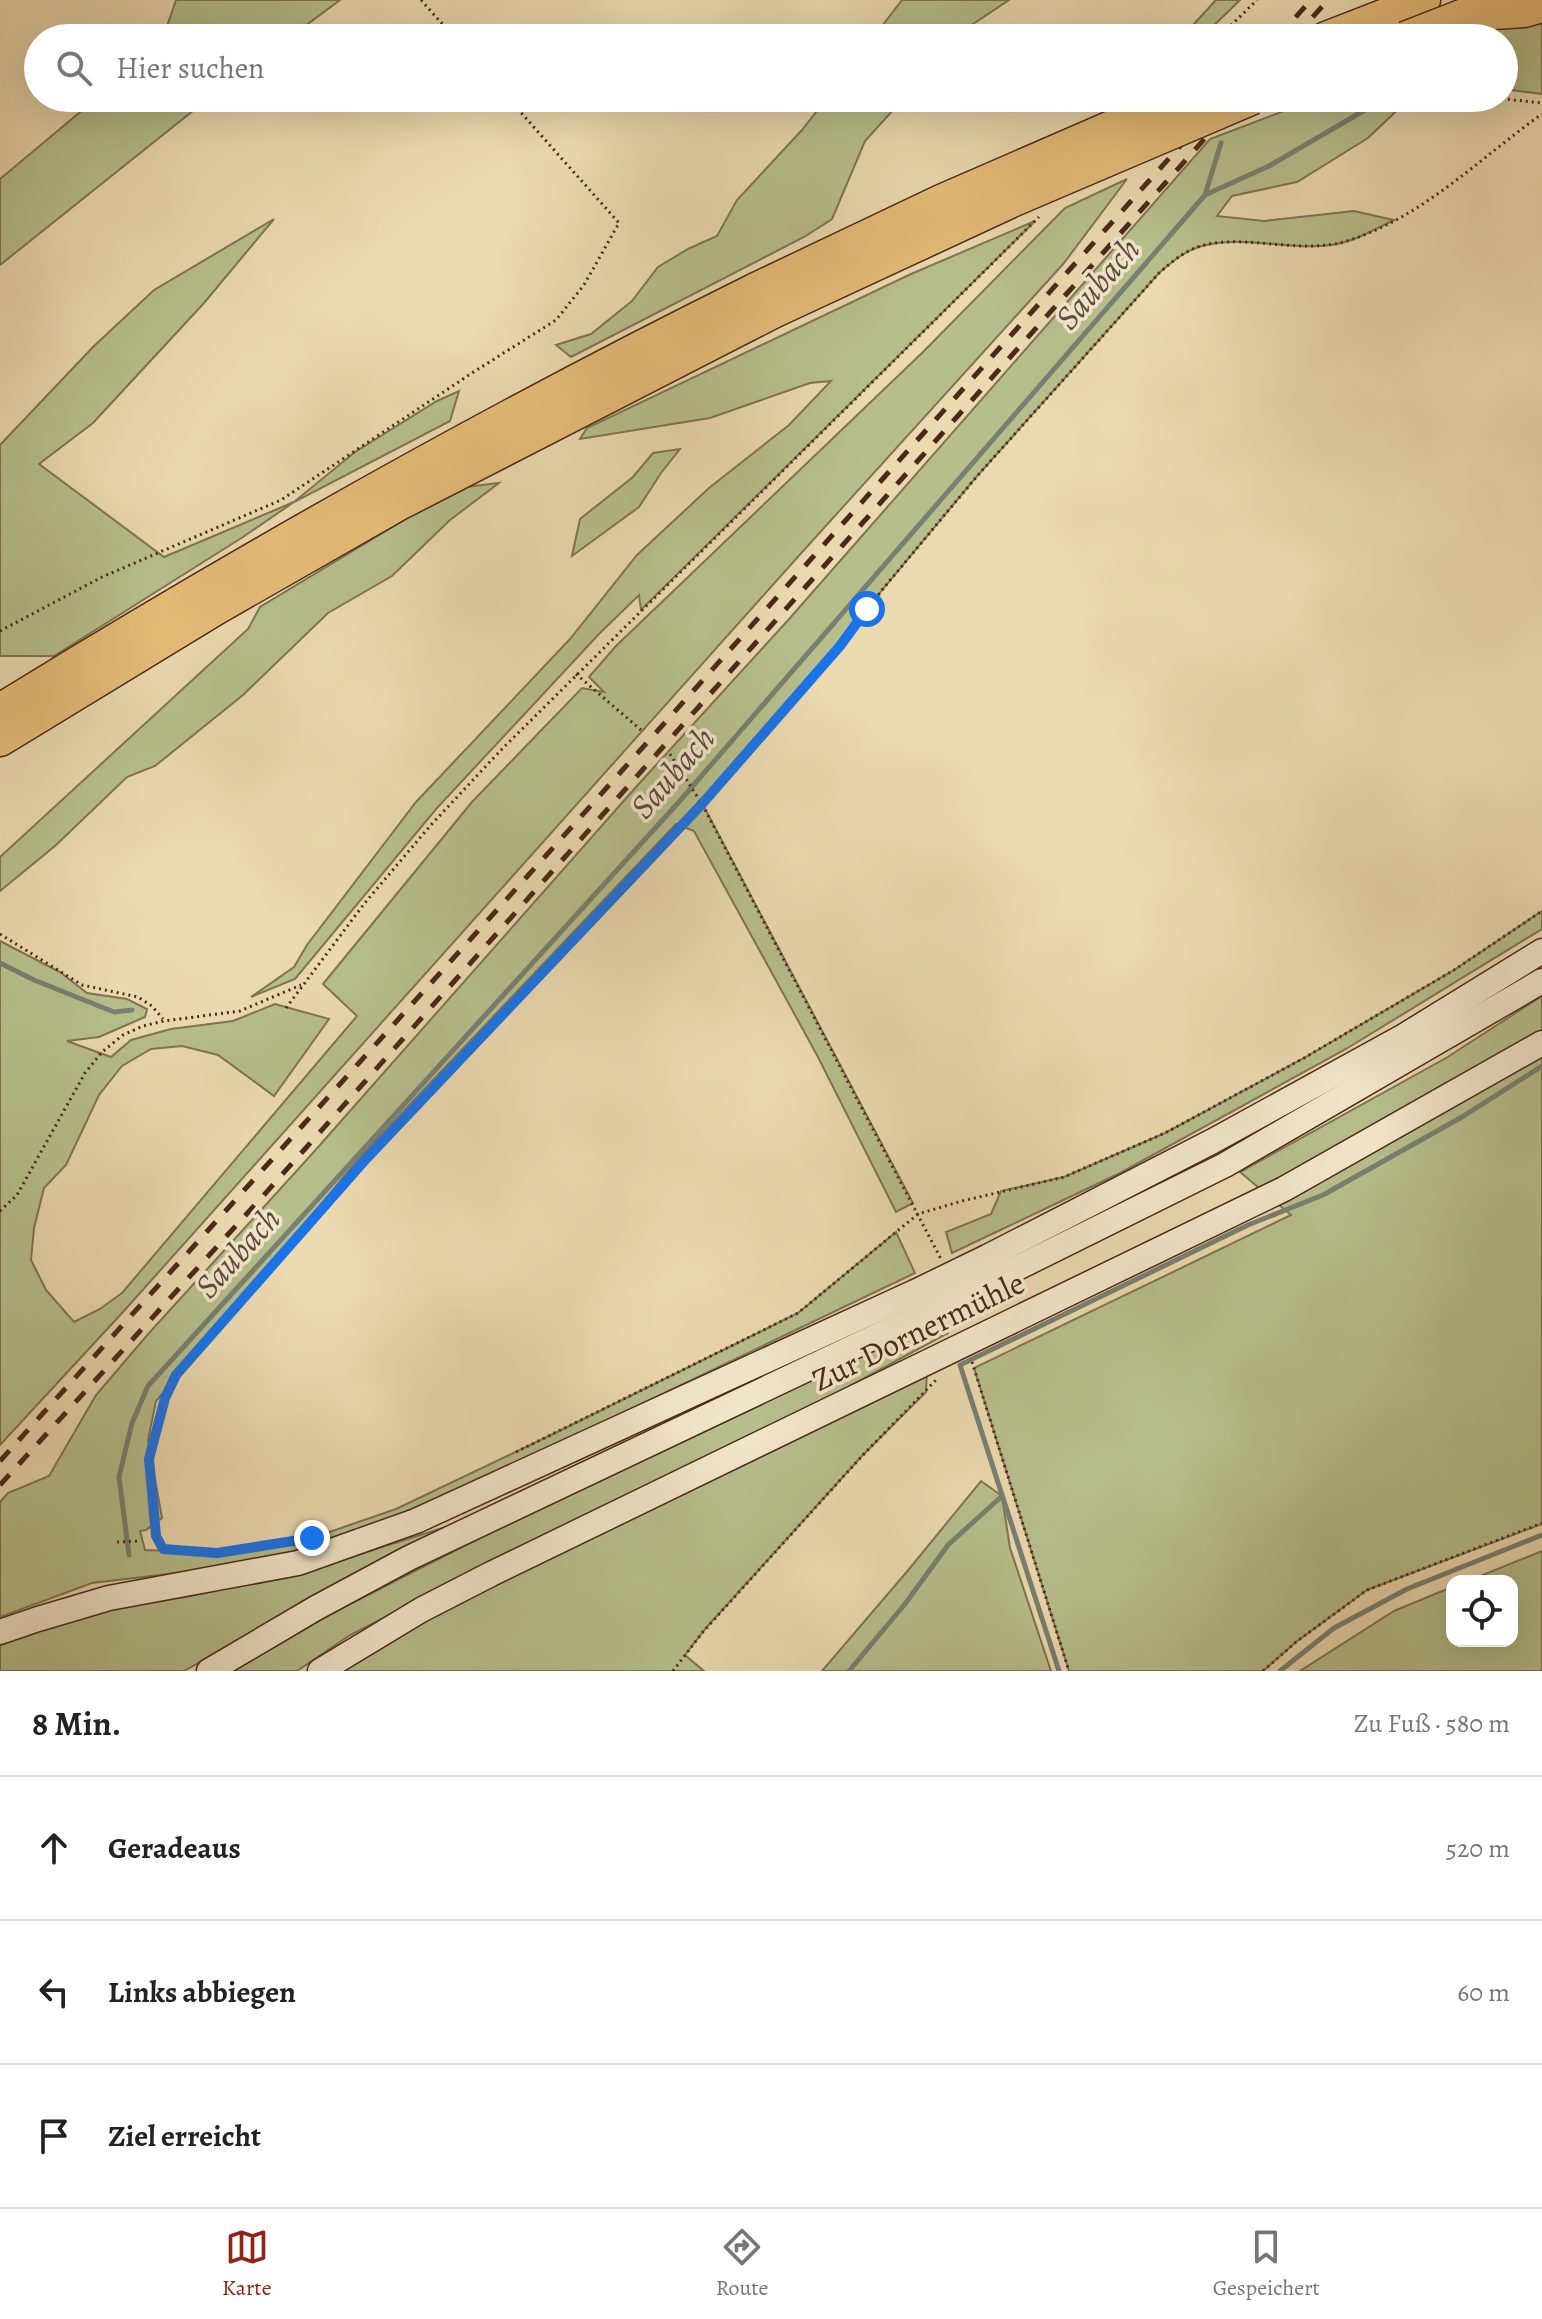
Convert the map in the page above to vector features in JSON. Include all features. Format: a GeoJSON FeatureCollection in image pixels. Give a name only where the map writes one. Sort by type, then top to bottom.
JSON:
{"type":"FeatureCollection","features":[{"type":"Feature","properties":{"kind":"highway"},"geometry":{"type":"LineString","coordinates":[[1362,24],[1424,0]]}},
{"type":"Feature","properties":{"kind":"highway"},"geometry":{"type":"LineString","coordinates":[[1441,24],[1506,0]]}},
{"type":"Feature","properties":{"kind":"highway"},"geometry":{"type":"LineString","coordinates":[[1464,15],[1524,11],[1542,6]]}},
{"type":"Feature","properties":{"kind":"highway"},"geometry":{"type":"LineString","coordinates":[[0,740],[215,609],[764,301],[977,185],[1146,112]]}},
{"type":"Feature","properties":{"kind":"highway"},"geometry":{"type":"LineString","coordinates":[[0,710],[386,483],[629,352],[1002,206],[1220,112]]}},
{"type":"Feature","properties":{"kind":"main road"},"geometry":{"type":"LineString","coordinates":[[992,1268],[1390,1044],[1542,951]]}},
{"type":"Feature","properties":{"kind":"main road"},"geometry":{"type":"LineString","coordinates":[[209,1671],[409,1558],[920,1302],[1225,1165],[1542,981]]}},
{"type":"Feature","properties":{"kind":"main road","name":"Zur Dornermühle"},"geometry":{"type":"LineString","coordinates":[[320,1671],[421,1610],[491,1574],[1284,1189],[1542,1043]]}},
{"type":"Feature","properties":{"kind":"main road"},"geometry":{"type":"LineString","coordinates":[[0,1632],[109,1598],[298,1563],[416,1521],[920,1302]]}},
{"type":"Feature","properties":{"kind":"path"},"geometry":{"type":"LineString","coordinates":[[421,0],[442,24]]}},
{"type":"Feature","properties":{"kind":"path"},"geometry":{"type":"LineString","coordinates":[[1232,24],[1257,0]]}},
{"type":"Feature","properties":{"kind":"path"},"geometry":{"type":"LineString","coordinates":[[1518,100],[1542,103]]}},
{"type":"Feature","properties":{"kind":"path"},"geometry":{"type":"LineString","coordinates":[[0,631],[102,577],[281,500],[556,320],[584,285],[619,223],[520,112]]}},
{"type":"Feature","properties":{"kind":"path"},"geometry":{"type":"LineString","coordinates":[[298,1540],[217,1553],[163,1549],[156,1536],[149,1459],[165,1398],[176,1375],[366,1159],[702,804],[840,646],[882,590],[978,475],[1160,272],[1196,248],[1218,243],[1311,247],[1333,245],[1364,235],[1439,193],[1542,114]]}},
{"type":"Feature","properties":{"kind":"path"},"geometry":{"type":"LineString","coordinates":[[286,1008],[364,904],[430,826],[502,749],[1045,211]]}},
{"type":"Feature","properties":{"kind":"path"},"geometry":{"type":"LineString","coordinates":[[576,674],[641,730]]}},
{"type":"Feature","properties":{"kind":"path"},"geometry":{"type":"LineString","coordinates":[[670,754],[702,804],[934,1245]]}},
{"type":"Feature","properties":{"kind":"path"},"geometry":{"type":"LineString","coordinates":[[507,1456],[798,1313],[918,1214],[1064,1177],[1165,1133],[1400,1002],[1542,911]]}},
{"type":"Feature","properties":{"kind":"path"},"geometry":{"type":"LineString","coordinates":[[0,934],[82,985],[138,997],[152,1006],[164,1021]]}},
{"type":"Feature","properties":{"kind":"path"},"geometry":{"type":"LineString","coordinates":[[0,1211],[17,1195],[85,1073],[102,1052],[123,1035],[164,1021],[240,1011],[301,985]]}},
{"type":"Feature","properties":{"kind":"path"},"geometry":{"type":"LineString","coordinates":[[974,1367],[1069,1671]]}},
{"type":"Feature","properties":{"kind":"path"},"geometry":{"type":"LineString","coordinates":[[673,1671],[716,1617],[943,1371]]}},
{"type":"Feature","properties":{"kind":"path"},"geometry":{"type":"LineString","coordinates":[[1263,1671],[1296,1642],[1367,1590],[1542,1523]]}},
{"type":"Feature","properties":{"kind":"path"},"geometry":{"type":"LineString","coordinates":[[117,1542],[140,1541]]}},
{"type":"Feature","properties":{"kind":"green space"},"geometry":{"type":"Polygon","coordinates":[[[176,0],[340,0],[308,24],[168,24],[176,0]]]}},
{"type":"Feature","properties":{"kind":"green space"},"geometry":{"type":"Polygon","coordinates":[[[902,0],[1009,0],[973,24],[884,24],[902,0]]]}},
{"type":"Feature","properties":{"kind":"green space"},"geometry":{"type":"Polygon","coordinates":[[[1216,0],[1240,0],[1215,24],[1194,24],[1216,0]]]}},
{"type":"Feature","properties":{"kind":"green space"},"geometry":{"type":"Polygon","coordinates":[[[1481,0],[1542,0],[1542,94],[1518,91],[1518,24],[1464,24],[1481,0]]]}},
{"type":"Feature","properties":{"kind":"green space"},"geometry":{"type":"Polygon","coordinates":[[[80,112],[191,112],[0,265],[0,179],[80,112]]]}},
{"type":"Feature","properties":{"kind":"green space"},"geometry":{"type":"Polygon","coordinates":[[[816,112],[891,112],[865,141],[832,219],[804,237],[571,357],[556,345],[591,334],[632,301],[658,267],[717,236],[737,200],[816,112]]]}},
{"type":"Feature","properties":{"kind":"green space"},"geometry":{"type":"Polygon","coordinates":[[[1281,112],[1395,112],[1368,138],[1297,182],[1232,196],[1217,216],[1264,221],[1354,211],[1394,220],[1331,245],[1211,244],[1186,253],[1160,272],[978,475],[882,590],[840,646],[702,803],[913,1203],[896,1212],[818,1057],[694,831],[676,824],[360,1157],[240,1308],[156,1401],[148,1440],[162,1518],[140,1531],[145,1550],[217,1553],[312,1538],[396,1509],[798,1313],[896,1232],[915,1273],[545,1450],[391,1518],[300,1551],[194,1571],[92,1583],[0,1617],[0,1502],[8,1493],[49,1476],[96,1395],[149,1333],[790,618],[1210,139],[1281,112]]]}},
{"type":"Feature","properties":{"kind":"green space"},"geometry":{"type":"Polygon","coordinates":[[[1127,179],[1064,263],[123,1312],[0,1445],[0,941],[60,972],[87,993],[127,999],[147,1009],[145,1017],[99,1037],[67,1041],[111,1057],[131,1040],[171,1029],[233,1021],[275,1004],[329,1019],[274,1096],[218,1055],[182,1046],[151,1049],[122,1066],[99,1095],[66,1165],[44,1188],[34,1228],[31,1260],[46,1290],[74,1322],[122,1293],[357,1016],[323,984],[472,802],[582,688],[604,692],[589,677],[616,646],[923,352],[1065,208],[1127,179]]]}},
{"type":"Feature","properties":{"kind":"green space"},"geometry":{"type":"Polygon","coordinates":[[[274,219],[204,303],[93,423],[39,464],[164,557],[294,502],[54,656],[0,656],[0,445],[93,347],[154,290],[274,219]]]}},
{"type":"Feature","properties":{"kind":"green space"},"geometry":{"type":"Polygon","coordinates":[[[1035,221],[641,610],[639,595],[599,634],[437,808],[295,979],[251,997],[294,967],[307,945],[416,802],[570,639],[637,555],[709,488],[789,425],[831,381],[810,383],[710,418],[580,439],[587,428],[911,274],[1035,221]]]}},
{"type":"Feature","properties":{"kind":"green space"},"geometry":{"type":"Polygon","coordinates":[[[459,391],[450,421],[294,502],[355,452],[437,401],[459,391]]]}},
{"type":"Feature","properties":{"kind":"green space"},"geometry":{"type":"Polygon","coordinates":[[[680,449],[639,507],[572,556],[580,519],[633,477],[653,453],[680,449]]]}},
{"type":"Feature","properties":{"kind":"green space"},"geometry":{"type":"Polygon","coordinates":[[[499,483],[450,520],[392,576],[328,613],[243,695],[155,766],[127,777],[55,846],[0,891],[0,857],[248,629],[260,607],[457,488],[499,483]]]}},
{"type":"Feature","properties":{"kind":"green space"},"geometry":{"type":"Polygon","coordinates":[[[1542,911],[1542,929],[1346,1049],[1120,1173],[952,1253],[946,1232],[991,1214],[1001,1191],[1064,1177],[1165,1133],[1304,1058],[1454,970],[1542,911]]]}},
{"type":"Feature","properties":{"kind":"green space"},"geometry":{"type":"Polygon","coordinates":[[[1542,996],[1542,1524],[1367,1590],[1296,1642],[1263,1671],[1069,1671],[974,1368],[1291,1215],[1240,1172],[1446,1058],[1542,996]]]}},
{"type":"Feature","properties":{"kind":"green space"},"geometry":{"type":"Polygon","coordinates":[[[940,1316],[948,1333],[783,1422],[562,1527],[350,1635],[297,1671],[233,1671],[332,1613],[484,1536],[940,1316]]]}},
{"type":"Feature","properties":{"kind":"green space"},"geometry":{"type":"Polygon","coordinates":[[[927,1369],[926,1392],[861,1457],[685,1655],[704,1671],[336,1671],[541,1558],[927,1369]]]}},
{"type":"Feature","properties":{"kind":"green space"},"geometry":{"type":"Polygon","coordinates":[[[981,1481],[1002,1496],[1010,1548],[1051,1671],[822,1671],[910,1568],[981,1481]]]}},
{"type":"Feature","properties":{"kind":"green space"},"geometry":{"type":"Polygon","coordinates":[[[471,1519],[316,1596],[184,1671],[0,1671],[0,1645],[77,1615],[185,1597],[303,1572],[471,1519]]]}},
{"type":"Feature","properties":{"kind":"green space"},"geometry":{"type":"Polygon","coordinates":[[[1542,1551],[1542,1671],[1300,1671],[1394,1611],[1446,1589],[1446,1647],[1518,1647],[1518,1575],[1483,1575],[1542,1551]]]}},
{"type":"Feature","properties":{"kind":"waterway","name":"Saubach"},"geometry":{"type":"LineString","coordinates":[[129,1555],[119,1477],[132,1423],[148,1386],[678,803],[1205,195],[1269,166],[1362,112]]}},
{"type":"Feature","properties":{"kind":"waterway"},"geometry":{"type":"LineString","coordinates":[[1205,195],[1221,143]]}},
{"type":"Feature","properties":{"kind":"waterway"},"geometry":{"type":"LineString","coordinates":[[0,963],[114,1012],[132,1010]]}},
{"type":"Feature","properties":{"kind":"waterway"},"geometry":{"type":"LineString","coordinates":[[1059,1671],[960,1365],[1248,1225],[1323,1195],[1462,1117],[1542,1066]]}},
{"type":"Feature","properties":{"kind":"waterway"},"geometry":{"type":"LineString","coordinates":[[849,1671],[905,1604],[948,1545],[1002,1496]]}},
{"type":"Feature","properties":{"kind":"waterway"},"geometry":{"type":"LineString","coordinates":[[1280,1671],[1334,1628],[1407,1589],[1542,1535]]}},
{"type":"Feature","properties":{"kind":"railway"},"geometry":{"type":"LineString","coordinates":[[1290,24],[1311,0]]}},
{"type":"Feature","properties":{"kind":"railway"},"geometry":{"type":"LineString","coordinates":[[1307,24],[1328,0]]}},
{"type":"Feature","properties":{"kind":"railway"},"geometry":{"type":"LineString","coordinates":[[0,1461],[1210,112]]}},
{"type":"Feature","properties":{"kind":"railway"},"geometry":{"type":"LineString","coordinates":[[0,1485],[263,1196],[1229,112]]}},
{"type":"Feature","properties":{"kind":"route"},"geometry":{"type":"LineString","coordinates":[[312,1538],[217,1553],[163,1549],[156,1536],[149,1459],[165,1398],[176,1375],[366,1159],[702,804],[840,646],[867,609]]}}]}
